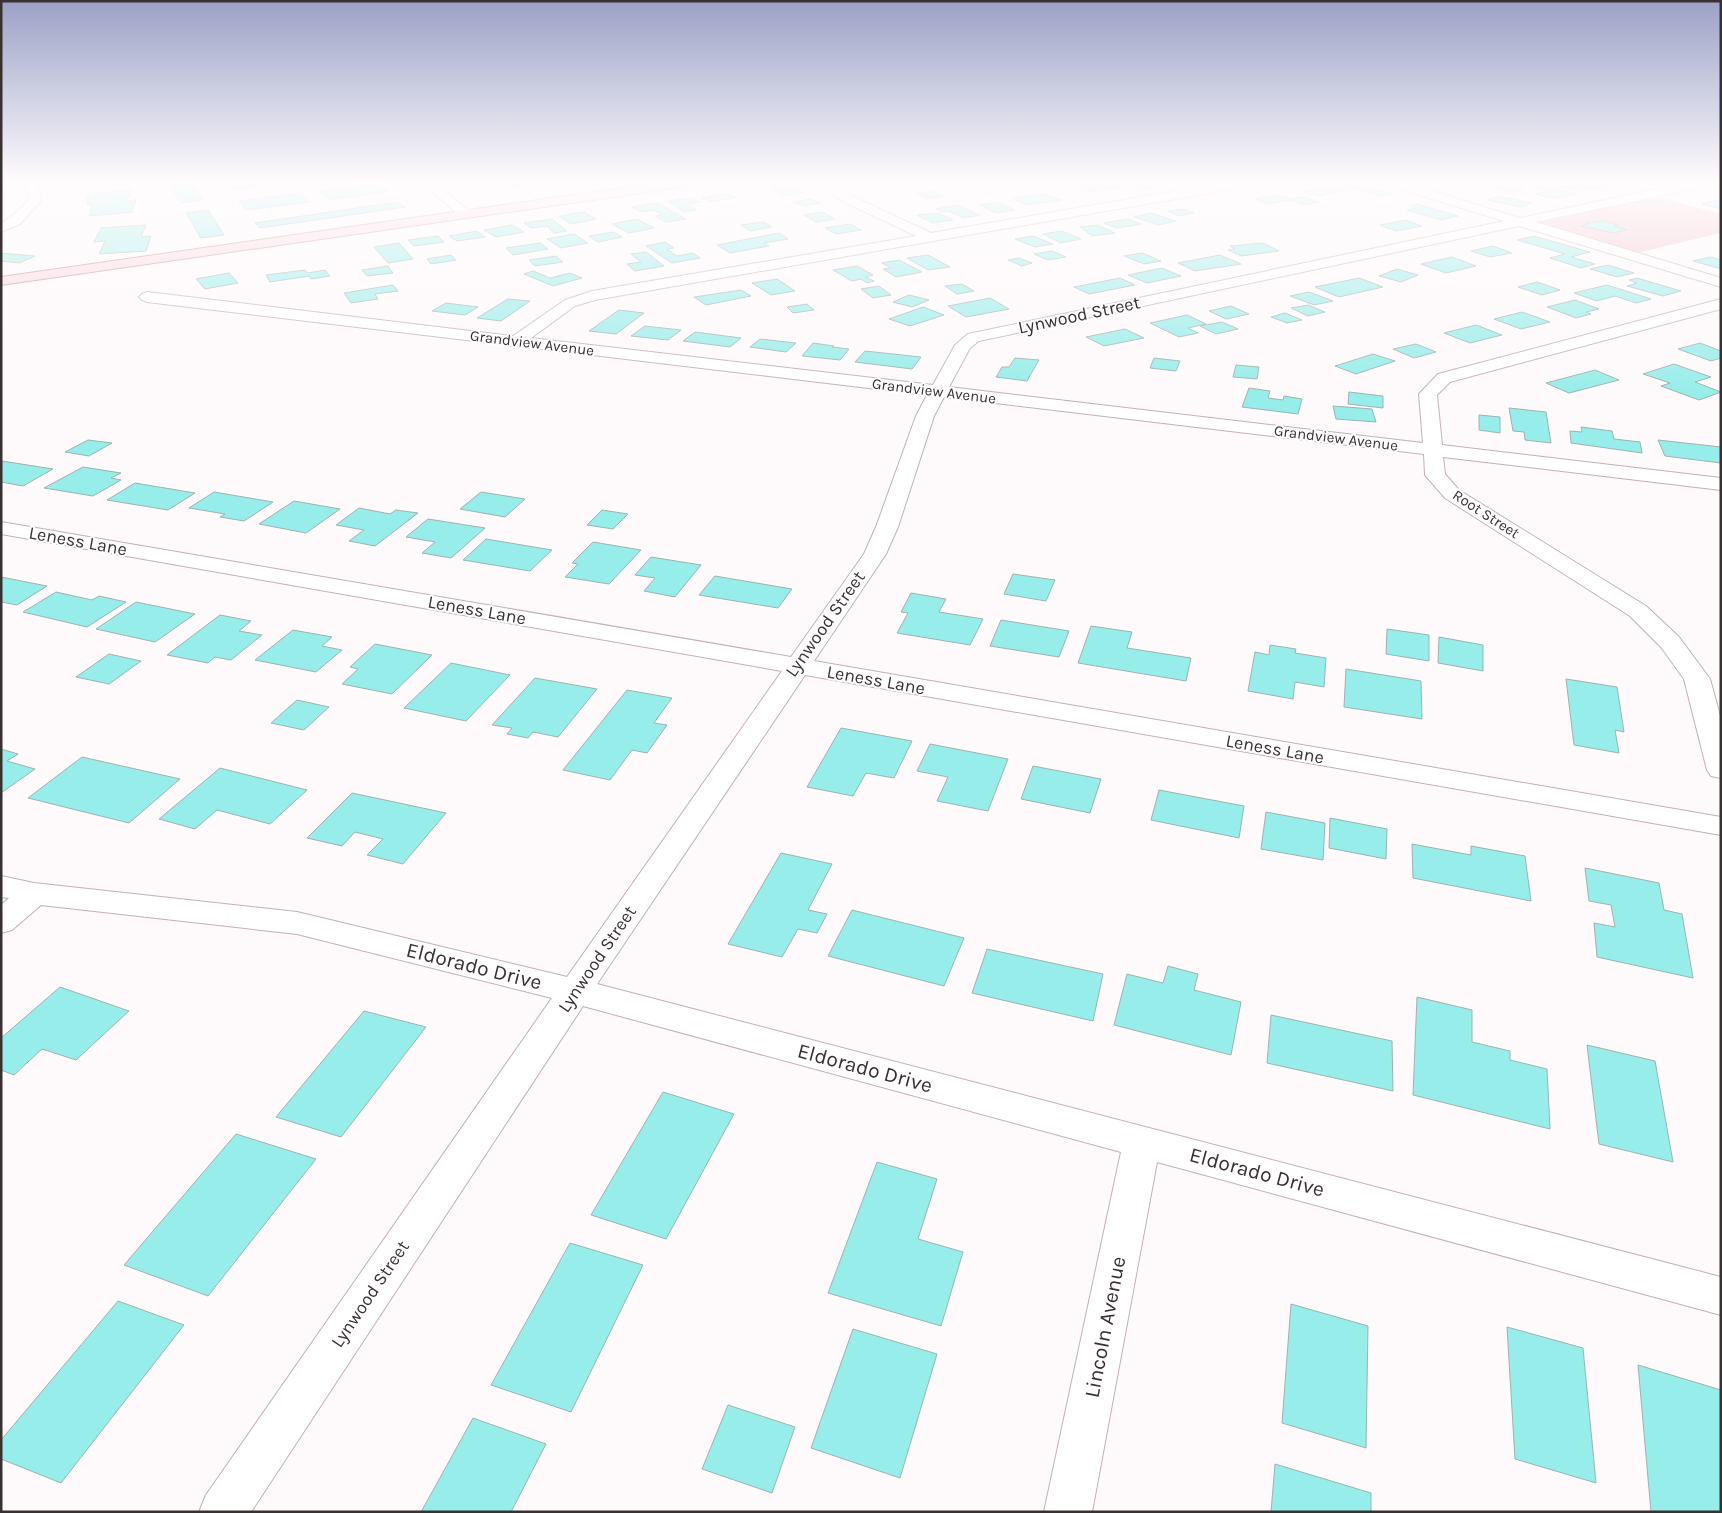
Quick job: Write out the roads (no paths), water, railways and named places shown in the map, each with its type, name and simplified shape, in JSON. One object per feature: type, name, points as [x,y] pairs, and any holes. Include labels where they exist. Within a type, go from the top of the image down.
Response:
[{"type":"main road","points":[[1,281],[191,254]]},
{"type":"street","points":[[516,341],[570,303],[592,296],[840,254]]},
{"type":"street","name":"Lynwood Street","points":[[223,1512],[796,666],[875,554],[887,527],[925,416],[963,345],[974,337],[1368,254]]},
{"type":"street","points":[[1623,254],[1721,283]]},
{"type":"street","name":"Grandview Avenue","points":[[147,297],[1721,484]]},
{"type":"street","name":"Root Street","points":[[1721,304],[1444,378],[1428,394],[1434,475],[1452,494],[1638,610],[1670,642],[1697,679],[1721,770]]},
{"type":"street","name":"Leness Lane","points":[[1,528],[1721,826]]},
{"type":"street","points":[[1,922],[18,890]]},
{"type":"street","name":"Eldorado Drive","points":[[18,890],[297,923],[575,991],[1721,1296]]},
{"type":"street","name":"Lincoln Avenue","points":[[1068,1512],[1142,1142]]}]
